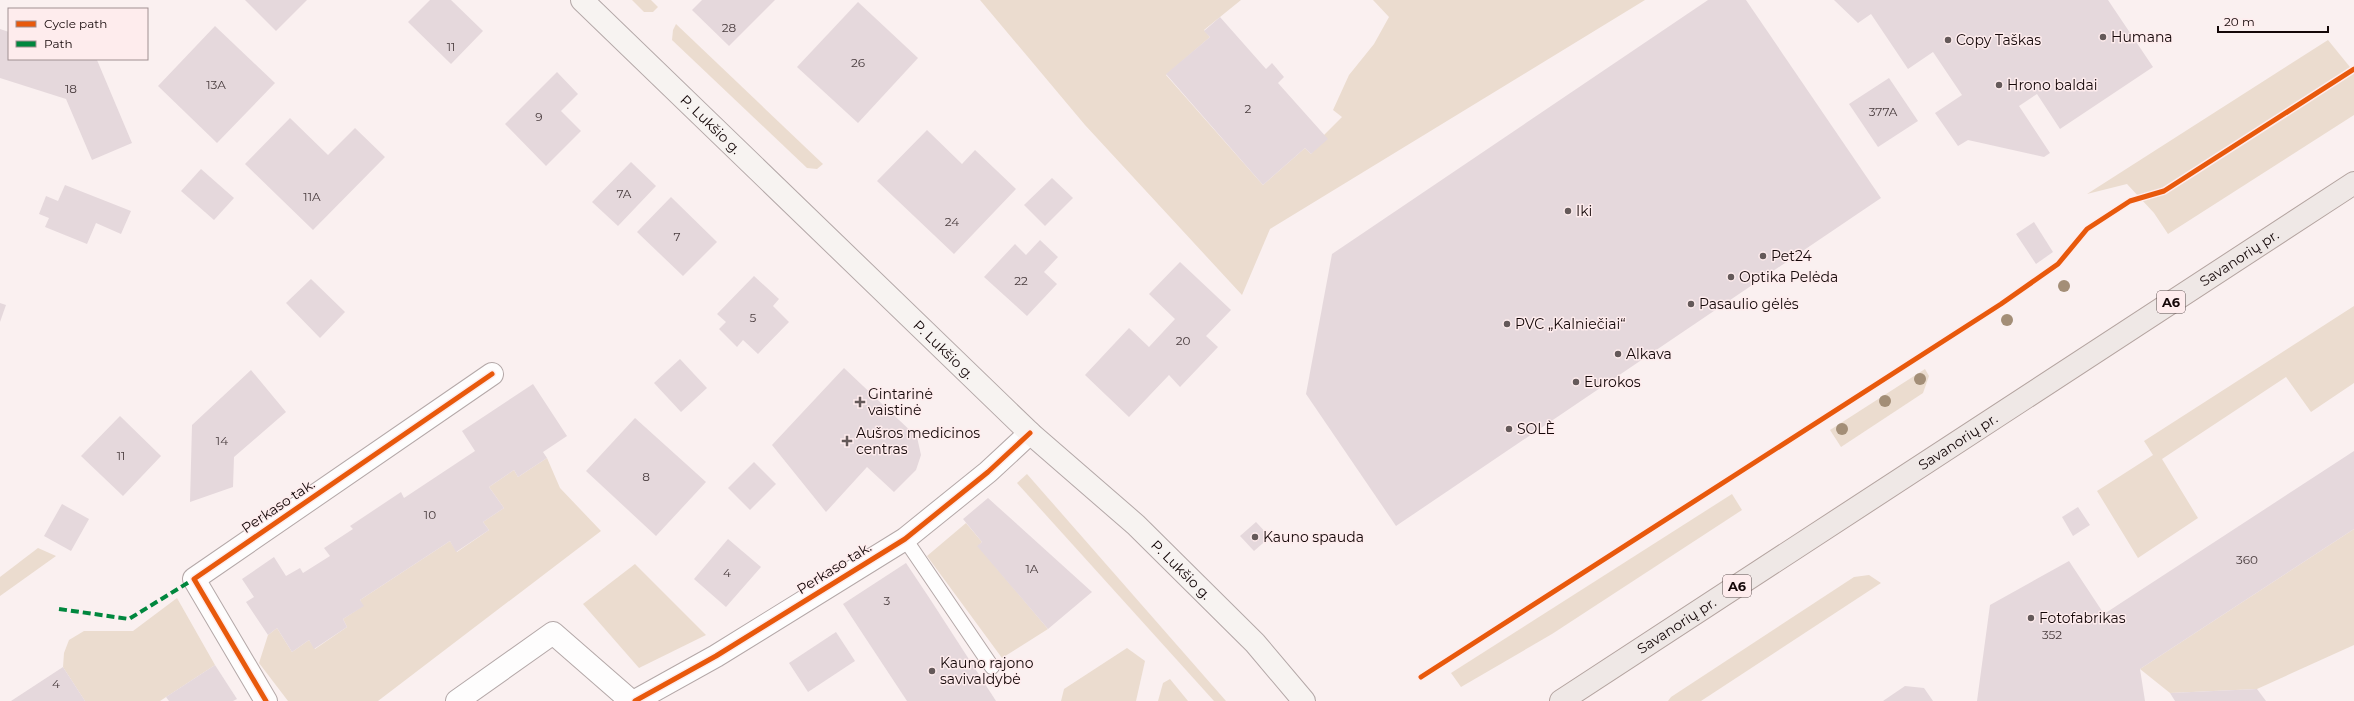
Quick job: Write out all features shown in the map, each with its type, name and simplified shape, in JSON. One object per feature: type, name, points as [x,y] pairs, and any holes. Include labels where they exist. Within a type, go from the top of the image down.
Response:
[{"type":"main road","name":"P. Lukšio g.","points":[[582,0],[1030,433],[1136,525],[1255,643],[1304,701]]},
{"type":"main road","name":"Savanorių pr.","points":[[1561,701],[2354,183]]},
{"type":"street","name":"Perkaso tak.","points":[[266,701],[194,579],[492,374]]},
{"type":"street","name":"Perkaso tak.","points":[[635,701],[716,656],[905,539],[988,472],[1030,433]]},
{"type":"street","points":[[457,701],[553,633],[631,701]]},
{"type":"lane","points":[[905,539],[992,667]]},
{"type":"shaded area","points":[[632,0],[651,0],[658,7],[653,12],[644,12]]},
{"type":"shaded area","points":[[980,0],[1241,0],[1204,30],[1210,37],[1166,75],[1263,185],[1305,148],[1311,154],[1324,135],[1342,117],[1333,110],[1349,75],[1374,44],[1389,17],[1373,0],[1645,0],[1270,229],[1242,295],[1085,125]]},
{"type":"shaded area","points":[[676,24],[823,164],[817,169],[807,168],[672,40],[673,30]]},
{"type":"shaded area","points":[[2328,40],[2354,72],[2354,115],[2168,234],[2154,213],[2127,184],[2087,194]]},
{"type":"shaded area","points":[[2354,306],[2354,383],[2311,412],[2286,377],[2162,459],[2198,518],[2138,558],[2097,491],[2153,455],[2144,441]]},
{"type":"shaded area","points":[[1925,369],[1929,376],[1923,393],[1841,447],[1830,430]]},
{"type":"shaded area","points":[[547,458],[560,488],[601,531],[378,701],[288,701],[259,663],[268,635],[277,628],[292,652],[309,640],[315,649],[347,627],[343,619],[363,606],[360,600],[450,541],[457,552],[489,530],[483,522],[504,508],[489,487],[514,470],[518,477]]},
{"type":"shaded area","points":[[1027,474],[1226,701],[1214,701],[1017,483]]},
{"type":"shaded area","points":[[1732,494],[1742,510],[1552,634],[1461,687],[1451,673]]},
{"type":"shaded area","points":[[966,523],[982,542],[978,546],[1048,629],[1002,658],[927,556]]},
{"type":"shaded area","points":[[2354,529],[2354,645],[2257,689],[2170,693],[2140,669]]},
{"type":"shaded area","points":[[38,548],[56,556],[0,596],[0,577]]},
{"type":"shaded area","points":[[635,564],[706,635],[639,668],[583,604]]},
{"type":"shaded area","points":[[1869,575],[1881,583],[1701,701],[1668,701],[1671,697],[1854,577]]},
{"type":"shaded area","points":[[177,598],[215,665],[160,701],[85,701],[63,667],[64,653],[69,640],[84,631],[133,631]]},
{"type":"shaded area","points":[[1127,648],[1145,661],[1136,701],[1061,701],[1064,689]]},
{"type":"shaded area","points":[[1170,679],[1188,701],[1158,701],[1163,683]]},
{"type":"building","points":[[245,0],[307,0],[276,31]]},
{"type":"building","points":[[430,0],[451,0],[483,31],[451,64],[408,22]]},
{"type":"building","points":[[702,0],[775,0],[729,46],[692,10]]},
{"type":"building","name":"PVC „Kalniečiai“","points":[[1708,0],[1746,0],[1881,198],[1396,526],[1306,394],[1332,254]]},
{"type":"building","points":[[1834,0],[2108,0],[2153,67],[2060,129],[2037,94],[2019,106],[2050,153],[2044,157],[1968,140],[1958,146],[1935,113],[1962,95],[1933,52],[1908,69],[1871,14],[1858,23]]},
{"type":"building","points":[[858,2],[918,58],[858,123],[797,67]]},
{"type":"building","points":[[1220,17],[1266,69],[1272,63],[1284,77],[1278,83],[1328,139],[1311,154],[1305,148],[1263,185],[1166,74],[1210,37],[1204,31]]},
{"type":"building","points":[[215,26],[275,83],[217,143],[158,86]]},
{"type":"building","points":[[0,29],[8,32],[8,60],[97,60],[132,143],[92,160],[66,99],[0,78]]},
{"type":"building","points":[[557,72],[578,94],[561,111],[581,131],[546,166],[505,124]]},
{"type":"building","points":[[1889,78],[1918,121],[1878,147],[1849,104]]},
{"type":"building","points":[[290,118],[328,155],[355,128],[385,157],[313,230],[245,164]]},
{"type":"building","points":[[927,130],[962,164],[975,150],[1016,189],[954,254],[877,181]]},
{"type":"building","points":[[631,162],[656,186],[618,226],[592,202]]},
{"type":"building","points":[[201,169],[234,198],[214,220],[181,191]]},
{"type":"building","points":[[1052,178],[1073,198],[1045,226],[1024,205]]},
{"type":"building","points":[[65,185],[131,211],[121,234],[96,223],[87,244],[45,227],[49,218],[39,214],[46,196],[58,201]]},
{"type":"building","points":[[671,197],[717,242],[683,276],[637,232]]},
{"type":"building","points":[[2034,222],[2053,252],[2036,264],[2016,234]]},
{"type":"building","points":[[1040,240],[1058,257],[1044,272],[1057,284],[1027,316],[984,277],[1015,244],[1026,255]]},
{"type":"building","points":[[1180,262],[1231,310],[1206,336],[1218,347],[1180,387],[1169,375],[1129,417],[1085,375],[1129,328],[1149,347],[1175,319],[1149,294]]},
{"type":"building","points":[[754,276],[779,299],[773,306],[789,322],[758,354],[743,340],[737,347],[719,329],[726,322],[717,314]]},
{"type":"building","points":[[311,279],[345,312],[320,338],[286,303]]},
{"type":"building","points":[[0,303],[6,305],[0,322]]},
{"type":"building","points":[[680,359],[707,388],[681,412],[654,383]]},
{"type":"building","name":"Aušros medicinos centras","points":[[844,368],[917,437],[921,455],[916,470],[894,492],[867,467],[826,512],[772,445]]},
{"type":"building","points":[[251,370],[286,412],[234,457],[233,487],[190,502],[192,425]]},
{"type":"building","points":[[533,384],[567,436],[543,452],[547,458],[518,477],[514,470],[489,487],[504,508],[483,522],[489,530],[456,552],[450,541],[360,600],[364,606],[343,619],[347,627],[314,649],[309,640],[292,652],[277,628],[268,635],[246,602],[254,597],[242,579],[274,557],[286,576],[300,568],[303,573],[330,556],[324,548],[353,529],[350,526],[401,492],[404,498],[475,451],[462,431]]},
{"type":"building","points":[[120,416],[161,456],[123,496],[81,456]]},
{"type":"building","points":[[635,418],[706,482],[656,536],[586,471]]},
{"type":"building","points":[[2354,451],[2354,529],[2140,669],[2145,701],[1977,701],[1990,605],[2069,561],[2104,614]]},
{"type":"building","points":[[754,462],[776,484],[750,510],[728,488]]},
{"type":"building","points":[[988,498],[1092,592],[1048,629],[977,546],[982,542],[963,519]]},
{"type":"building","points":[[62,504],[89,519],[71,551],[44,536]]},
{"type":"building","points":[[2078,507],[2090,525],[2073,536],[2062,517]]},
{"type":"building","name":"Kauno spauda","points":[[1256,522],[1270,537],[1254,551],[1240,536]]},
{"type":"building","points":[[728,539],[761,567],[726,607],[694,579]]},
{"type":"building","name":"Kauno rajono savivaldybė","points":[[906,563],[996,701],[907,701],[843,604]]},
{"type":"building","points":[[836,632],[855,661],[808,692],[789,663]]},
{"type":"building","points":[[215,665],[237,699],[233,701],[169,701],[166,697]]},
{"type":"building","points":[[63,667],[85,701],[11,701]]},
{"type":"building","points":[[1905,686],[1924,688],[1933,701],[1883,701]]},
{"type":"building","points":[[2257,689],[2266,701],[2175,701],[2170,693]]},
{"type":"marked path","points":[[59,609],[129,619],[194,579]]},
{"type":"cycle path","points":[[1421,677],[2001,304],[2058,264],[2087,229],[2130,201],[2164,191],[2354,69]]},
{"type":"cycle path","points":[[266,701],[194,579],[492,374]]},
{"type":"cycle path","points":[[635,701],[716,656],[905,539],[988,472],[1030,433]]},
{"type":"place","name":"Humana","points":[[2103,37]]},
{"type":"place","name":"Copy Taškas","points":[[1948,40]]},
{"type":"place","name":"Hrono baldai","points":[[1999,85]]},
{"type":"place","name":"Iki","points":[[1568,211]]},
{"type":"place","name":"Pet24","points":[[1763,256]]},
{"type":"place","name":"Optika Pelėda","points":[[1731,277]]},
{"type":"place","name":"Pasaulio gėlės","points":[[1691,304]]},
{"type":"place","name":"PVC „Kalniečiai“","points":[[1507,324]]},
{"type":"place","name":"Alkava","points":[[1618,354]]},
{"type":"place","name":"Eurokos","points":[[1576,382]]},
{"type":"place","name":"Gintarinė vaistinė","points":[[860,402]]},
{"type":"place","name":"SOLÈ","points":[[1509,429]]},
{"type":"place","name":"Aušros medicinos centras","points":[[847,441]]},
{"type":"place","name":"Kauno spauda","points":[[1255,537]]},
{"type":"place","name":"Fotofabrikas","points":[[2031,618]]},
{"type":"place","name":"Kauno rajono savivaldybė","points":[[932,671]]}]
